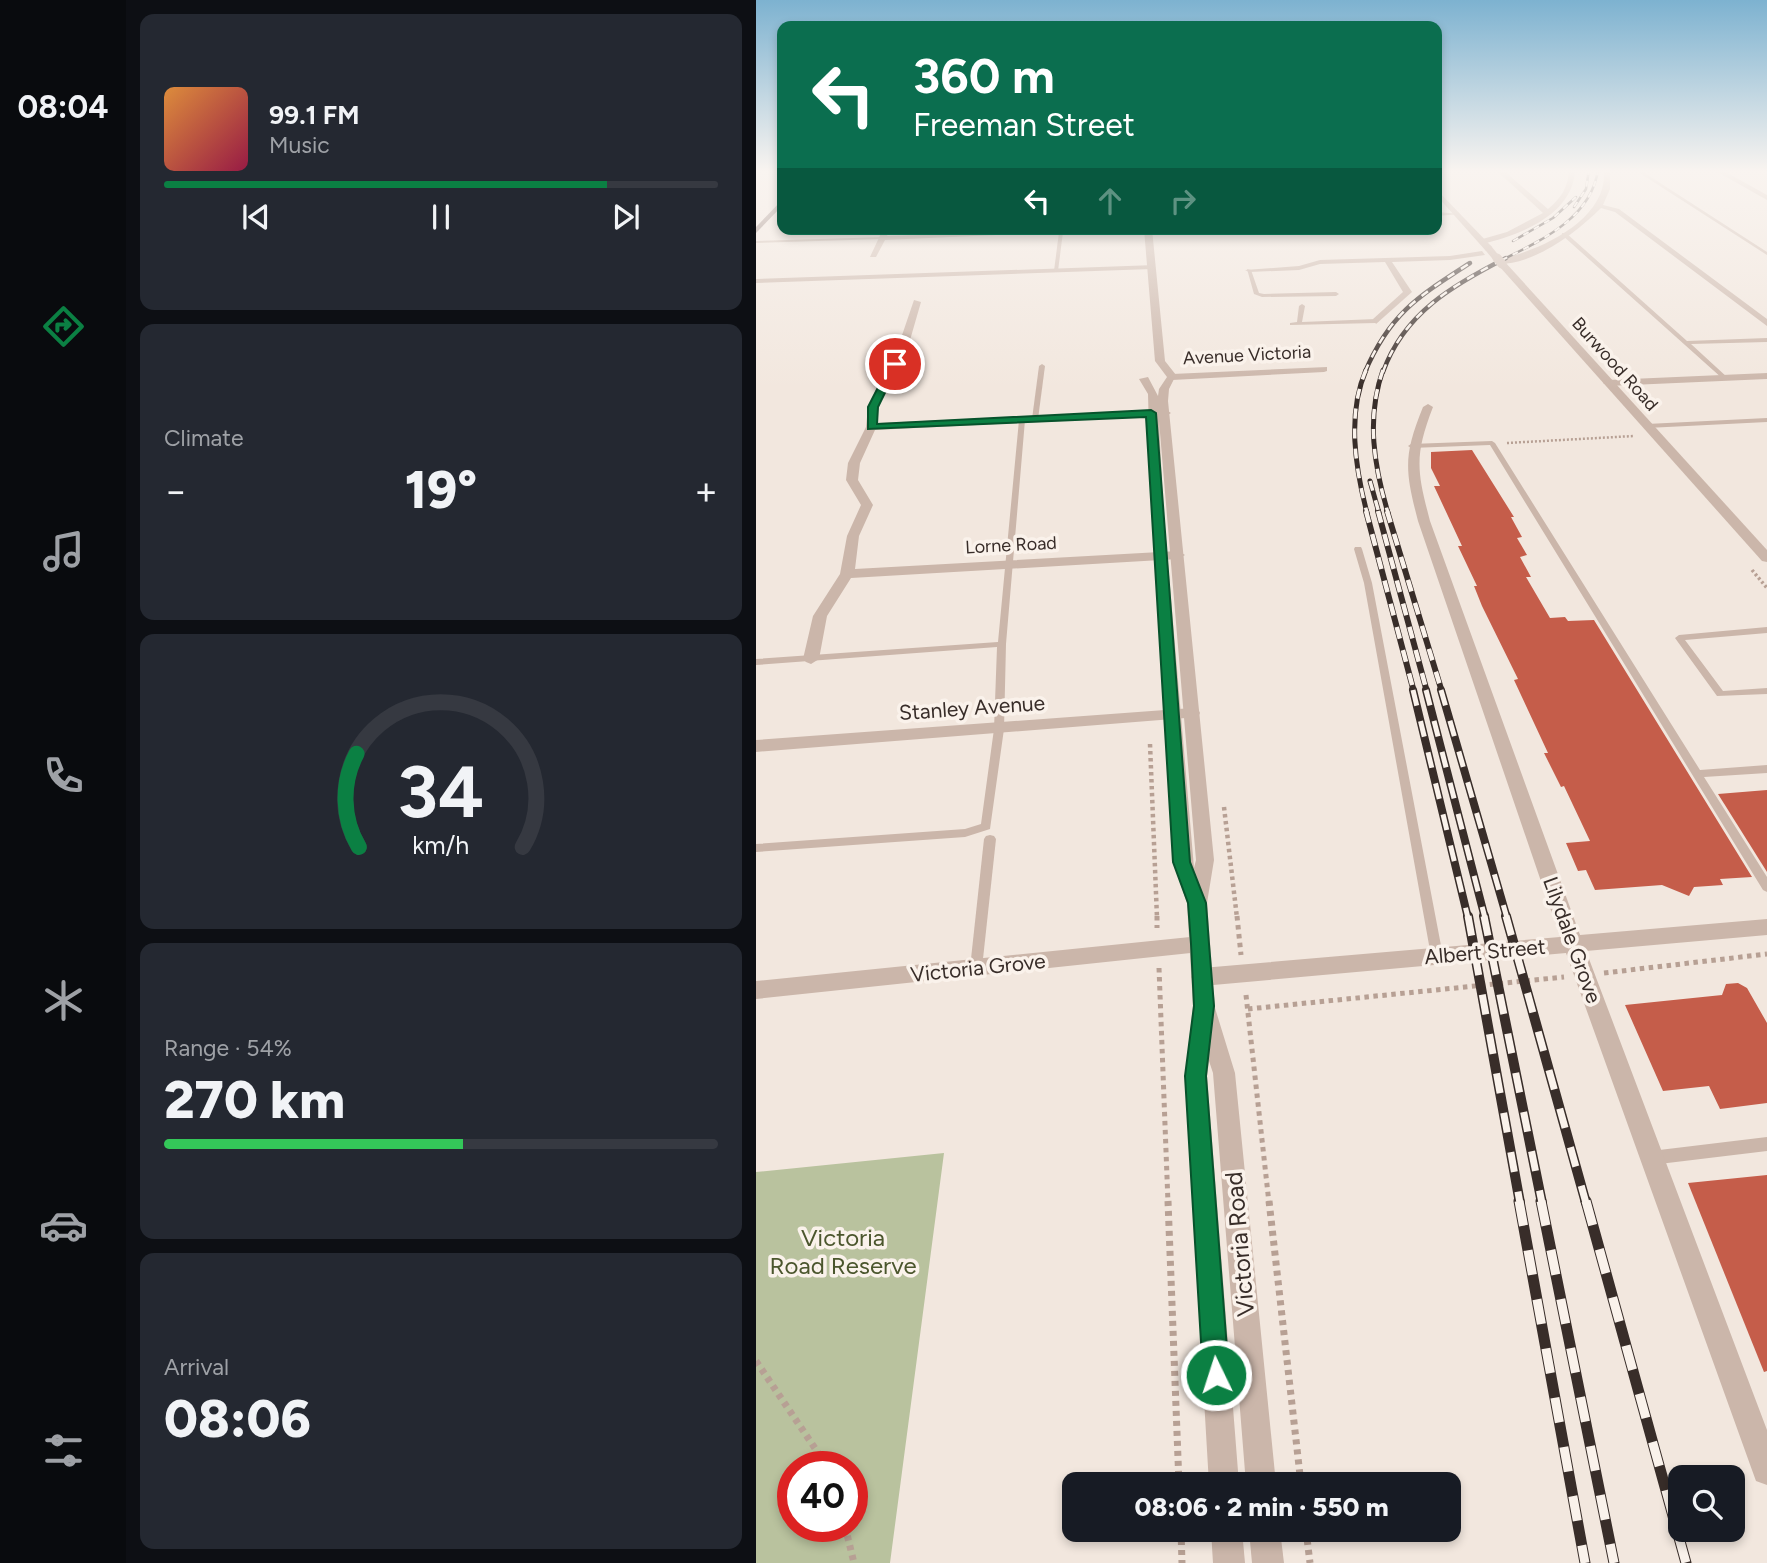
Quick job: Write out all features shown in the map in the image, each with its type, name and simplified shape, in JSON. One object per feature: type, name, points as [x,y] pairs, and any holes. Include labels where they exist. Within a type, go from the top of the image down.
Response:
[{"type":"street","points":[[873,255],[879,243]]},
{"type":"street","points":[[1141,243],[1160,361],[1171,377]]},
{"type":"street","points":[[1148,243],[1146,330],[1157,329]]},
{"type":"street","name":"Burwood Road","points":[[1480,243],[1503,262],[1608,383],[1767,558]]},
{"type":"street","points":[[1249,270],[1387,260],[1484,248],[1494,243]]},
{"type":"street","points":[[1503,262],[1545,243]]},
{"type":"street","points":[[1661,243],[1767,323]]},
{"type":"street","points":[[1376,321],[1408,292],[1387,260]]},
{"type":"street","points":[[756,281],[1147,268]]},
{"type":"street","points":[[811,659],[820,616],[847,574],[853,536],[867,505],[852,480],[854,463],[871,427],[873,407],[903,347],[917,302]]},
{"type":"street","name":"Victoria Road","points":[[1171,377],[1155,383],[1147,369],[1159,413],[1178,555],[1205,860],[1197,903],[1204,1006],[1196,1076],[1223,1472]]},
{"type":"street","name":"Avenue Victoria","points":[[1171,377],[1324,369]]},
{"type":"street","points":[[1608,383],[1767,376]]},
{"type":"street","name":"Victoria Road","points":[[1171,377],[1159,413],[1160,556],[1182,862],[1197,903]]},
{"type":"street","name":"Lilydale Grove","points":[[1428,407],[1411,446],[1410,467],[1424,522],[1584,976],[1767,1470]]},
{"type":"street","points":[[871,427],[1159,413]]},
{"type":"street","name":"Lorne Road","points":[[847,574],[1178,555]]},
{"type":"street","name":"Stanley Avenue","points":[[756,746],[1192,713]]},
{"type":"street","name":"Albert Street","points":[[1202,977],[1767,928]]},
{"type":"street","name":"Victoria Grove","points":[[756,990],[1200,944]]},
{"type":"street","name":"Victoria Road","points":[[1204,1006],[1224,1073],[1260,1472]]},
{"type":"street","points":[[1228,1542],[1229,1563]]},
{"type":"street","points":[[1266,1542],[1268,1563]]},
{"type":"lane","points":[[1056,271],[1060,243]]},
{"type":"lane","points":[[1574,243],[1725,378]]},
{"type":"lane","points":[[1750,243],[1767,254]]},
{"type":"lane","points":[[1249,270],[1257,294],[1264,296],[1336,294]]},
{"type":"lane","points":[[1302,306],[1295,324],[1376,321]]},
{"type":"lane","points":[[1685,343],[1767,340]]},
{"type":"lane","points":[[1035,419],[1042,366]]},
{"type":"lane","points":[[756,848],[965,833],[986,826],[999,729],[1002,644],[1011,564],[1021,420]]},
{"type":"lane","points":[[1651,430],[1767,420]]},
{"type":"lane","points":[[1411,446],[1492,443],[1767,887]]},
{"type":"lane","points":[[1358,549],[1368,583],[1437,956]]},
{"type":"lane","points":[[1767,630],[1679,638],[1720,694],[1767,691]]},
{"type":"lane","points":[[756,662],[1002,644]]},
{"type":"lane","points":[[1697,774],[1767,769]]},
{"type":"lane","points":[[976,968],[990,839]]},
{"type":"lane","points":[[1651,1158],[1767,1144]]},
{"type":"path","points":[[1492,443],[1651,430]]},
{"type":"path","points":[[1223,798],[1300,1472]]},
{"type":"path","points":[[1248,1009],[1584,976],[1767,954]]},
{"type":"path","points":[[756,1361],[817,1451]]},
{"type":"path","points":[[849,1542],[854,1563]]},
{"type":"path","points":[[1181,1542],[1182,1563]]},
{"type":"path","points":[[1307,1542],[1310,1563]]},
{"type":"green space","name":"Victoria Road Reserve","points":[[944,1153],[890,1563],[756,1563],[756,1172]]},
{"type":"building","points":[[1472,450],[1514,517],[1511,517],[1522,537],[1517,538],[1527,555],[1520,557],[1531,577],[1526,577],[1550,618],[1565,617],[1568,621],[1594,620],[1752,877],[1720,879],[1723,885],[1694,887],[1689,896],[1662,885],[1595,890],[1586,870],[1578,871],[1566,843],[1590,841],[1564,786],[1561,787],[1544,753],[1548,753],[1514,680],[1518,679],[1482,606],[1474,586],[1477,586],[1458,546],[1462,546],[1434,486],[1440,486],[1431,468],[1431,452]]},
{"type":"building","points":[[1767,790],[1767,872],[1718,794]]},
{"type":"building","points":[[1738,983],[1747,988],[1767,1023],[1767,1103],[1720,1109],[1709,1086],[1663,1091],[1625,1005],[1722,995],[1726,984]]},
{"type":"building","points":[[1767,1175],[1767,1371],[1764,1372],[1688,1183]]},
{"type":"railway","points":[[1502,260],[1535,243]]},
{"type":"railway","points":[[1383,372],[1404,333],[1432,303],[1467,279],[1506,258]]},
{"type":"railway","points":[[1366,370],[1396,320],[1421,296],[1470,263]]},
{"type":"railway","points":[[1366,370],[1356,404],[1355,441],[1367,513]]},
{"type":"railway","points":[[1383,370],[1373,424],[1379,478],[1388,513]]},
{"type":"railway","points":[[1370,481],[1379,513]]},
{"type":"railway","points":[[1366,511],[1414,692]]},
{"type":"railway","points":[[1378,511],[1427,692]]},
{"type":"railway","points":[[1387,511],[1442,692]]},
{"type":"railway","points":[[1413,690],[1468,918]]},
{"type":"railway","points":[[1426,690],[1485,918]]},
{"type":"railway","points":[[1441,690],[1507,918]]},
{"type":"railway","points":[[1468,916],[1520,1203]]},
{"type":"railway","points":[[1484,916],[1542,1203]]},
{"type":"railway","points":[[1506,916],[1586,1203]]},
{"type":"railway","points":[[1519,1201],[1585,1563]]},
{"type":"railway","points":[[1541,1201],[1614,1563]]},
{"type":"railway","points":[[1586,1201],[1686,1563]]},
{"type":"route","points":[[895,364],[873,407],[871,427],[1151,413],[1182,862],[1197,903],[1200,944],[1204,1006],[1196,1076],[1216,1375]]}]
